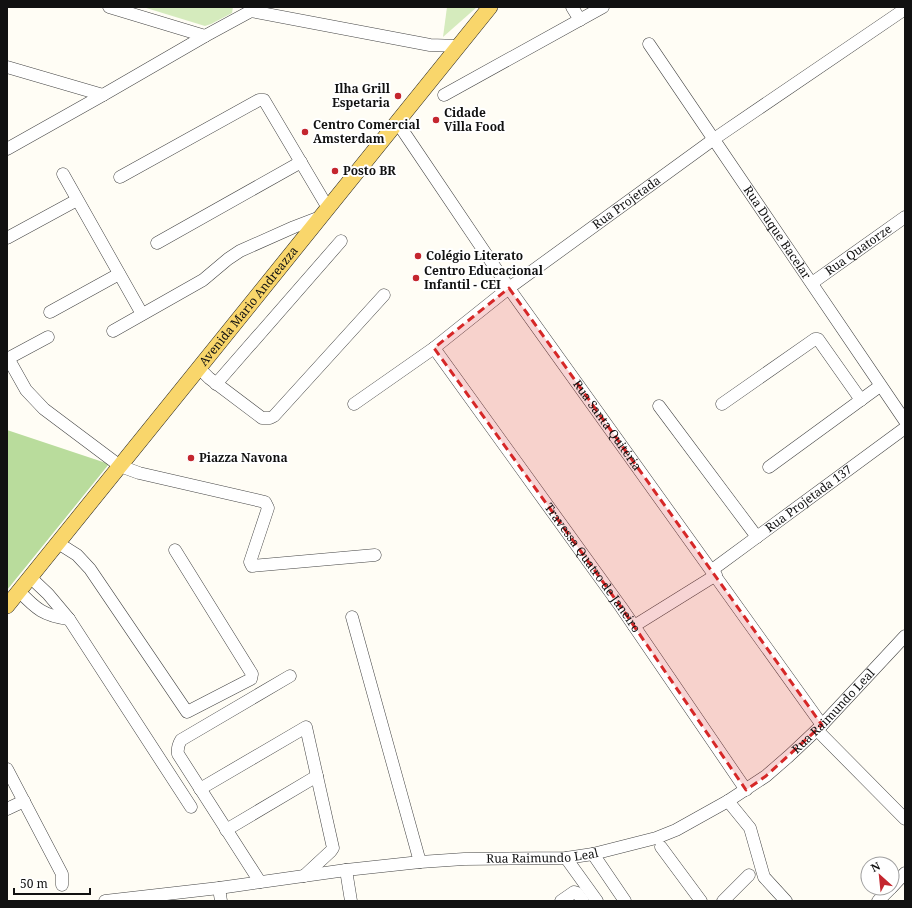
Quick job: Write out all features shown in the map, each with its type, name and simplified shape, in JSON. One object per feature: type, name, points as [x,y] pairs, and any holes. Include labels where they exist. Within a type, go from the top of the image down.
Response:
[{"type":"main road","name":"Avenida Mario Andreazza","points":[[7,606],[490,7]]},
{"type":"street","points":[[108,7],[205,36]]},
{"type":"street","points":[[572,7],[580,20]]},
{"type":"street","points":[[444,95],[603,7]]},
{"type":"street","name":"Rua Projetada","points":[[354,404],[434,348],[510,288],[714,139],[905,9]]},
{"type":"street","points":[[7,149],[246,13],[256,11],[430,45],[459,46]]},
{"type":"street","name":"Rua Duque Bacelar","points":[[649,44],[905,421]]},
{"type":"street","points":[[7,67],[103,95]]},
{"type":"street","points":[[113,331],[203,280],[228,259],[240,252],[324,213],[301,162],[262,99],[120,177]]},
{"type":"street","name":"Rua Santa Quitéria","points":[[397,122],[510,288],[714,573],[819,727],[905,819]]},
{"type":"street","points":[[157,243],[301,162]]},
{"type":"street","points":[[63,174],[142,314]]},
{"type":"street","points":[[7,238],[77,200]]},
{"type":"street","name":"Rua Quatorze","points":[[812,283],[905,217]]},
{"type":"street","points":[[216,384],[341,241]]},
{"type":"street","points":[[50,312],[119,274]]},
{"type":"street","points":[[199,368],[216,384],[262,418],[270,418],[274,416],[384,295]]},
{"type":"street","points":[[48,337],[8,359],[26,390],[44,409],[120,466],[138,473],[265,502],[268,508],[250,562],[252,566],[375,555]]},
{"type":"street","points":[[722,404],[815,339],[818,339],[861,400]]},
{"type":"street","name":"Travessa Quatro de Janeiro","points":[[434,348],[634,626],[746,790]]},
{"type":"street","points":[[769,467],[880,386]]},
{"type":"street","points":[[659,406],[757,537]]},
{"type":"street","name":"Rua Projetada 137","points":[[634,626],[714,573],[757,537],[905,428]]},
{"type":"street","points":[[58,543],[77,555],[90,569],[187,712],[250,679],[252,674],[176,550]]},
{"type":"street","points":[[30,577],[48,594],[69,619],[191,806]]},
{"type":"street","points":[[19,591],[35,608],[54,618],[69,619]]},
{"type":"street","points":[[352,617],[420,862]]},
{"type":"street","name":"Rua Raimundo Leal","points":[[104,901],[420,862],[464,859],[566,858],[593,854],[656,838],[676,830],[728,801],[766,776],[790,756],[819,727],[905,636]]},
{"type":"street","points":[[260,882],[178,754],[178,745],[181,740],[290,676]]},
{"type":"street","points":[[200,789],[306,727],[332,848],[331,851],[304,876]]},
{"type":"street","points":[[7,769],[62,874],[62,884]]},
{"type":"street","points":[[226,830],[317,776]]},
{"type":"street","points":[[7,809],[24,801]]},
{"type":"street","points":[[728,801],[750,828],[764,877],[786,901]]},
{"type":"street","points":[[661,847],[701,901]]},
{"type":"street","points":[[593,854],[625,901]]},
{"type":"street","points":[[566,858],[598,901]]},
{"type":"street","points":[[346,870],[351,901]]},
{"type":"street","points":[[723,901],[749,876]]},
{"type":"street","points":[[219,888],[221,901]]},
{"type":"street","points":[[561,901],[574,892],[577,893],[583,901]]},
{"type":"highlighted area","points":[[509,288],[822,725],[766,776],[746,790],[621,607],[434,348]]},
{"type":"green space","points":[[143,7],[233,7],[232,13],[205,26]]},
{"type":"green space","points":[[447,7],[477,7],[443,37]]},
{"type":"green space","points":[[7,430],[109,464],[7,590]]},
{"type":"place","name":"Ilha Grill Espetaria","points":[[398,96]]},
{"type":"place","name":"Cidade Villa Food","points":[[436,120]]},
{"type":"place","name":"Centro Comercial Amsterdam","points":[[305,132]]},
{"type":"place","name":"Posto BR","points":[[335,171]]},
{"type":"place","name":"Colégio Literato","points":[[418,256]]},
{"type":"place","name":"Centro Educacional Infantil - CEI","points":[[416,278]]},
{"type":"place","name":"Piazza Navona","points":[[191,458]]}]
